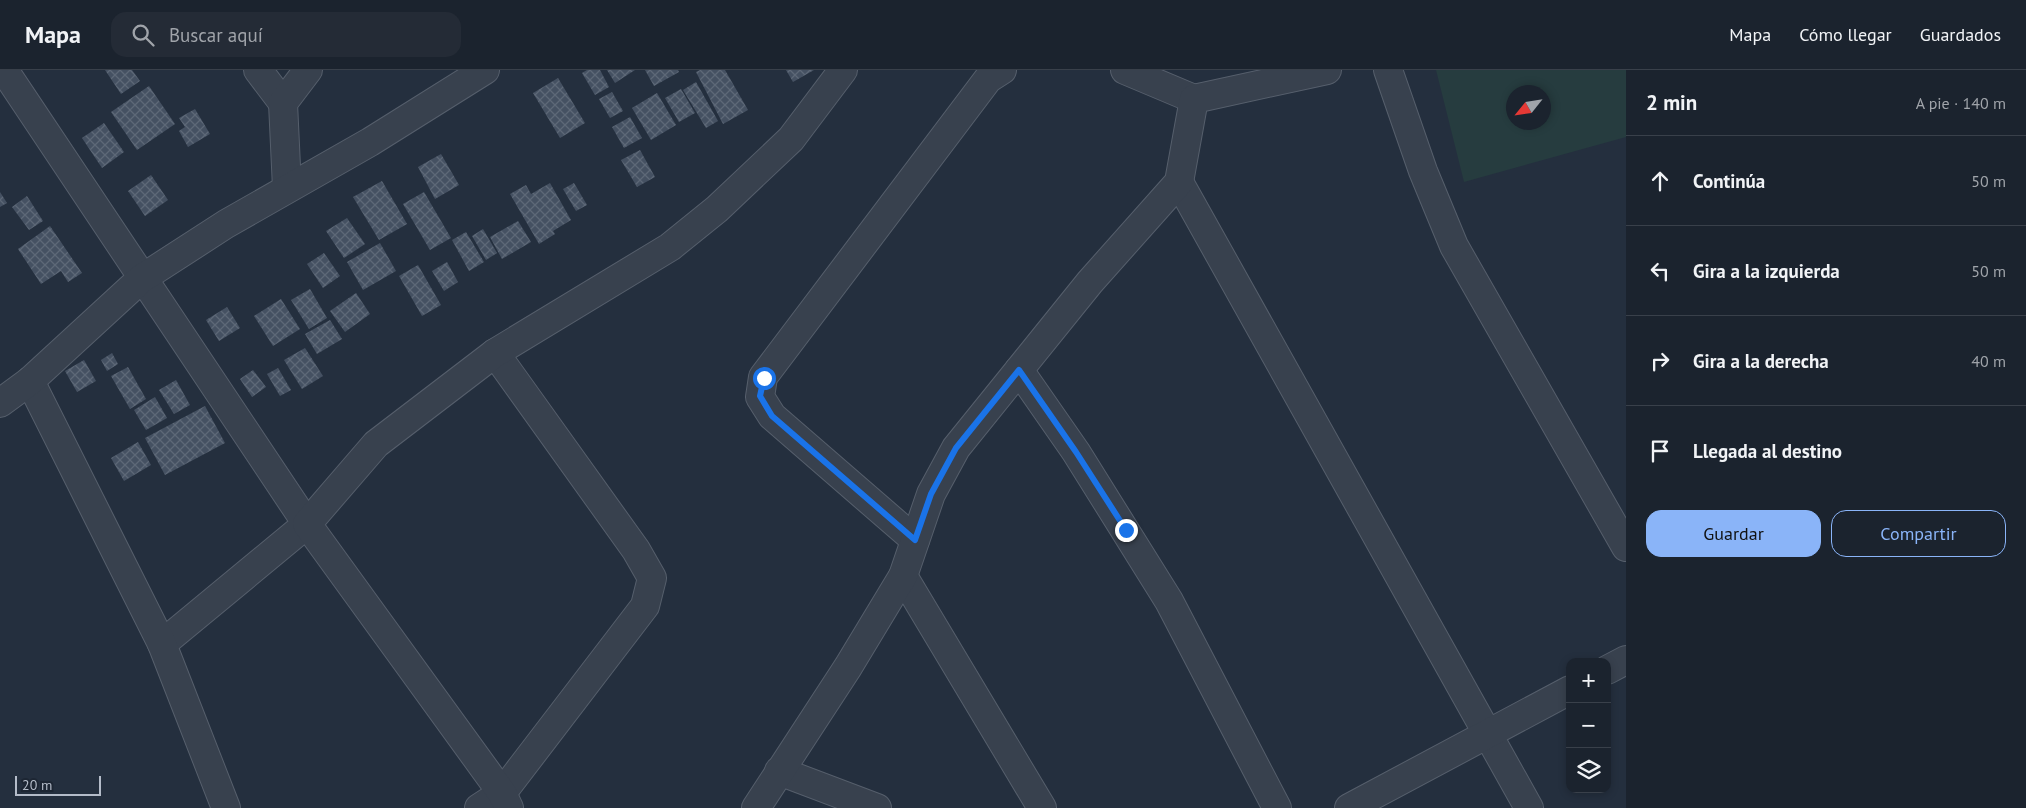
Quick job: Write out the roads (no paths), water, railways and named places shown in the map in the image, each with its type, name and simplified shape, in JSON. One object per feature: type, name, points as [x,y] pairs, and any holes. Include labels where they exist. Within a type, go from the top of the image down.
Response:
[{"type":"street","points":[[4,70],[307,524],[506,800]]},
{"type":"street","points":[[258,70],[283,103],[287,188]]},
{"type":"street","points":[[283,103],[308,70]]},
{"type":"street","points":[[0,403],[30,381],[142,279],[287,188],[370,142],[484,70]]},
{"type":"street","points":[[162,644],[307,524],[376,444],[494,353],[670,247],[717,209],[791,139],[843,70]]},
{"type":"street","points":[[915,540],[772,416],[760,396],[764,378],[988,78],[1002,70]]},
{"type":"street","points":[[1125,70],[1194,99],[1327,70]]},
{"type":"street","points":[[1388,70],[1423,171],[1454,246],[1626,547]]},
{"type":"street","points":[[756,808],[848,667],[903,576],[931,494],[956,448],[1090,282],[1179,182],[1194,99]]},
{"type":"street","points":[[1179,182],[1529,808]]},
{"type":"street","points":[[479,808],[506,800],[645,606],[652,578],[636,550],[494,353]]},
{"type":"street","points":[[1019,370],[1076,452],[1169,601],[1277,808]]},
{"type":"street","points":[[30,381],[162,644],[226,808]]},
{"type":"street","points":[[903,576],[1042,808]]},
{"type":"street","points":[[1611,668],[1626,660]]},
{"type":"street","points":[[1349,808],[1566,692]]},
{"type":"street","points":[[779,771],[877,808]]}]
